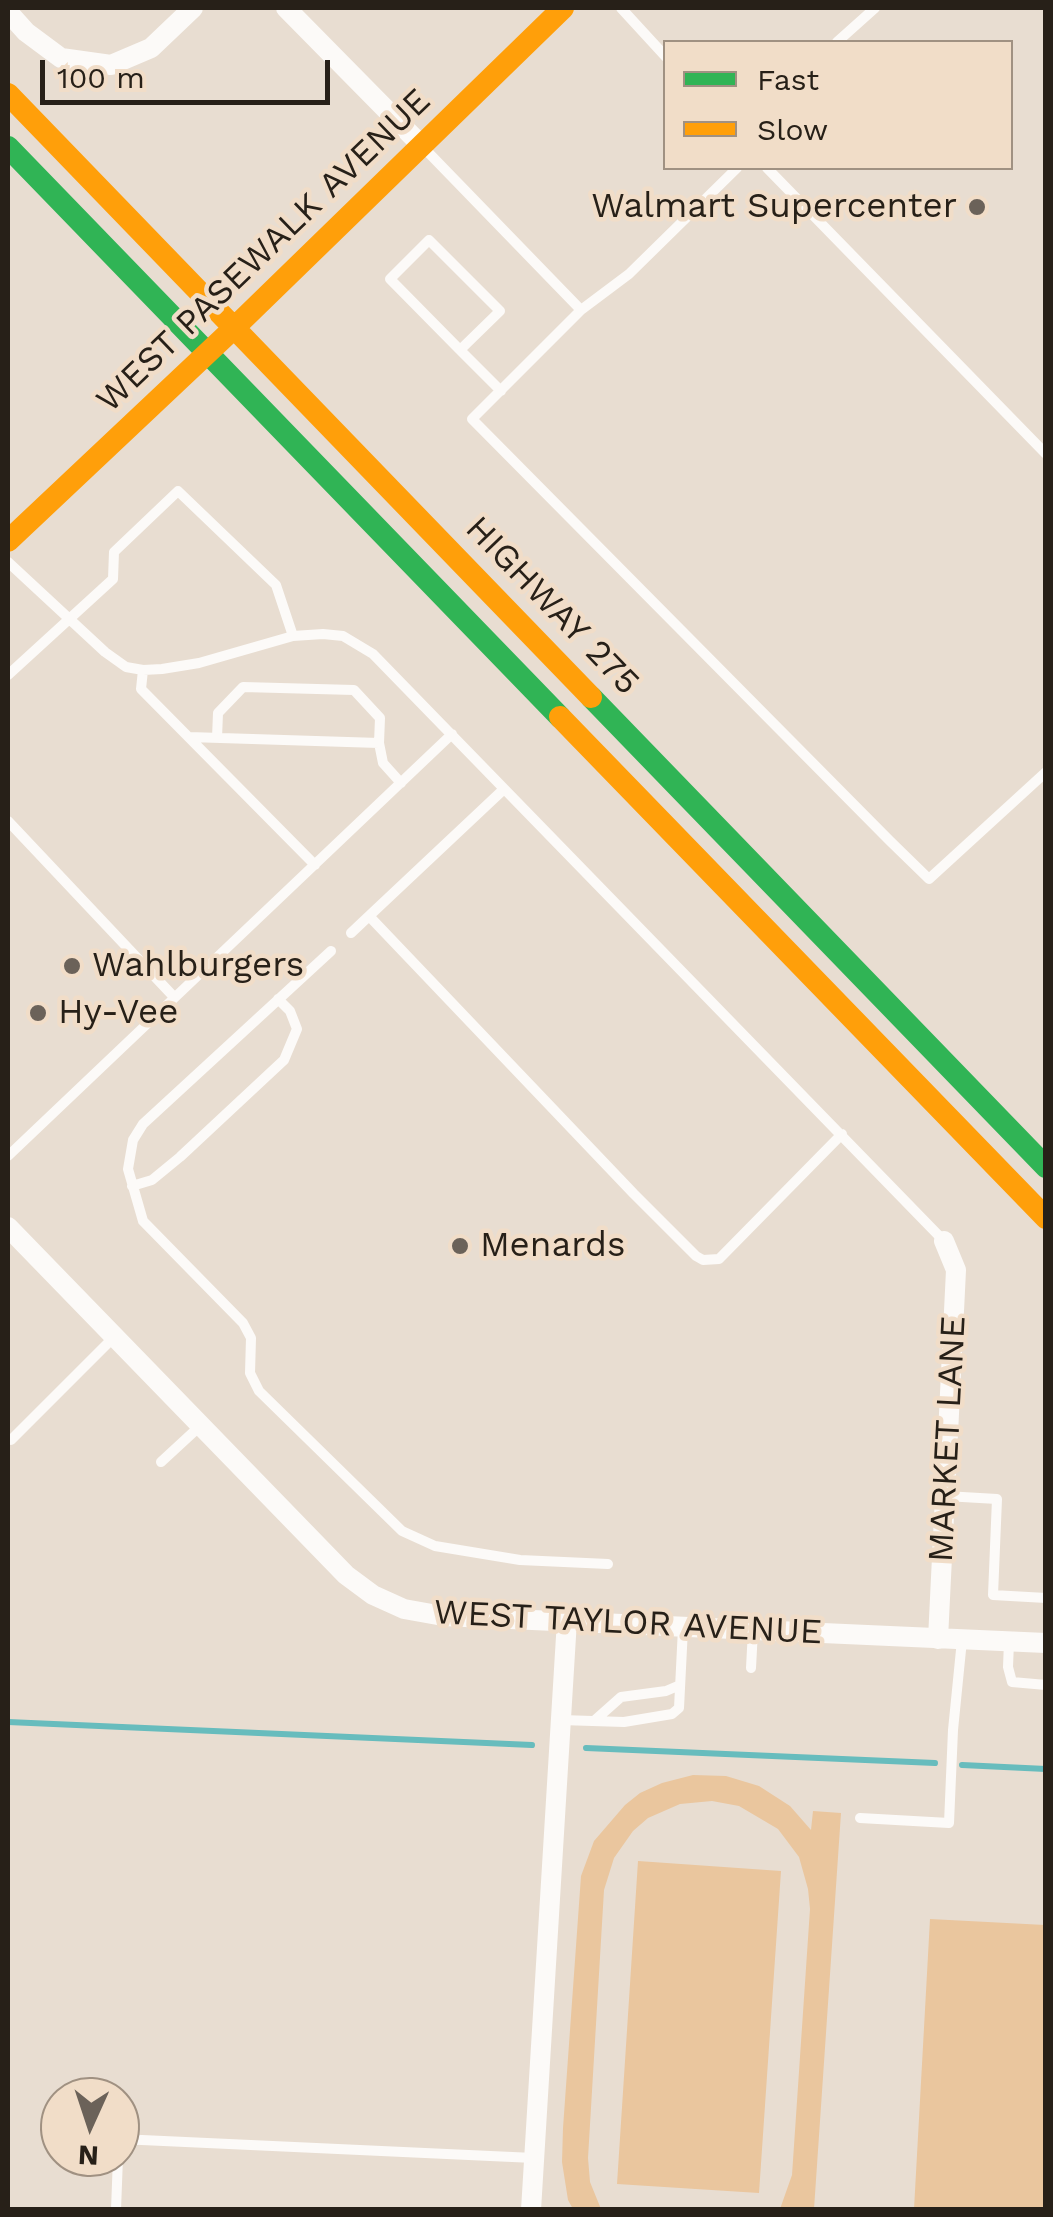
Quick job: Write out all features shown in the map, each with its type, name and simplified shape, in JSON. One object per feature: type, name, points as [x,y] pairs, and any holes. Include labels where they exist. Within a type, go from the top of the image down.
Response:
[{"type":"main road","name":"WEST PASEWALK AVENUE","points":[[8,540],[207,354],[564,8]]},
{"type":"main road","name":"HIGHWAY 275","points":[[8,94],[1046,1167]]},
{"type":"main road","name":"HIGHWAY 275","points":[[8,147],[1046,1218]]},
{"type":"street","points":[[8,12],[26,32],[61,58],[111,65],[151,48],[193,8]]},
{"type":"street","points":[[286,8],[423,147]]},
{"type":"street","name":"WEST TAYLOR AVENUE","points":[[8,1227],[346,1575],[373,1596],[404,1609],[442,1616],[1046,1643]]},
{"type":"street","name":"MARKET LANE","points":[[938,1639],[956,1270],[944,1242]]},
{"type":"street","points":[[532,2210],[567,1620]]},
{"type":"lane","points":[[621,8],[663,53]]},
{"type":"lane","points":[[838,40],[874,8]]},
{"type":"lane","points":[[423,147],[581,310]]},
{"type":"lane","points":[[735,170],[629,274],[581,310],[472,419],[929,879],[1046,772]]},
{"type":"lane","points":[[770,170],[1046,454]]},
{"type":"lane","points":[[460,350],[500,311],[430,240],[390,279],[460,350],[501,391]]},
{"type":"lane","points":[[8,675],[114,578],[114,552],[178,490],[276,585],[294,636]]},
{"type":"lane","points":[[8,562],[105,652],[126,666],[143,670],[199,663],[294,636],[343,636],[374,654],[944,1242]]},
{"type":"lane","points":[[143,670],[141,689],[315,864]]},
{"type":"lane","points":[[217,738],[218,713],[243,687],[354,690],[380,718],[382,763],[401,783]]},
{"type":"lane","points":[[8,1156],[452,734]]},
{"type":"lane","points":[[188,737],[380,743]]},
{"type":"lane","points":[[351,933],[504,789]]},
{"type":"lane","points":[[8,821],[174,997]]},
{"type":"lane","points":[[370,916],[608,1167],[703,1260],[725,1254],[842,1134]]},
{"type":"lane","points":[[331,951],[143,1124],[133,1140],[128,1169],[143,1221],[243,1324],[251,1338],[250,1373],[259,1391],[402,1531],[435,1546],[520,1560],[608,1564]]},
{"type":"lane","points":[[132,1186],[152,1180],[166,1169],[284,1060],[297,1029],[290,1011],[278,999]]},
{"type":"lane","points":[[10,1440],[113,1338]]},
{"type":"lane","points":[[160,1462],[200,1426]]},
{"type":"lane","points":[[945,1496],[997,1499],[992,1594],[1046,1598]]},
{"type":"lane","points":[[561,1720],[624,1722],[672,1714],[679,1708],[683,1626]]},
{"type":"lane","points":[[751,1668],[753,1630]]},
{"type":"lane","points":[[860,1818],[949,1823],[962,1640]]},
{"type":"lane","points":[[1009,1642],[1012,1682],[1046,1686]]},
{"type":"lane","points":[[594,1721],[621,1698],[680,1685]]},
{"type":"lane","points":[[140,2140],[534,2158]]},
{"type":"lane","points":[[116,2210],[117,2177]]},
{"type":"shaded area","points":[[693,1775],[726,1776],[759,1786],[790,1806],[811,1830],[813,1811],[841,1813],[814,2209],[780,2209],[792,2175],[810,1909],[808,1889],[799,1857],[778,1829],[739,1806],[712,1801],[680,1804],[648,1818],[633,1831],[614,1858],[604,1890],[588,2158],[590,2182],[601,2209],[573,2209],[568,2200],[562,2162],[563,2128],[581,1876],[594,1841],[625,1805],[662,1783]]},
{"type":"shaded area","points":[[638,1861],[781,1871],[759,2193],[617,2184]]},
{"type":"shaded area","points":[[930,1919],[1045,1925],[1045,2209],[914,2209]]},
{"type":"waterway","points":[[8,1722],[532,1745]]},
{"type":"waterway","points":[[586,1748],[935,1763]]},
{"type":"waterway","points":[[962,1765],[1046,1769]]},
{"type":"traffic: fast","points":[[8,147],[560,717]]},
{"type":"traffic: fast","points":[[591,697],[1046,1167]]},
{"type":"traffic: slow","points":[[8,541],[563,8]]},
{"type":"traffic: slow","points":[[8,94],[591,697]]},
{"type":"traffic: slow","points":[[560,717],[1046,1218]]},
{"type":"place","name":"Walmart Supercenter","points":[[977,207]]},
{"type":"place","name":"Wahlburgers","points":[[72,966]]},
{"type":"place","name":"Hy-Vee","points":[[38,1013]]},
{"type":"place","name":"Menards","points":[[460,1246]]}]
